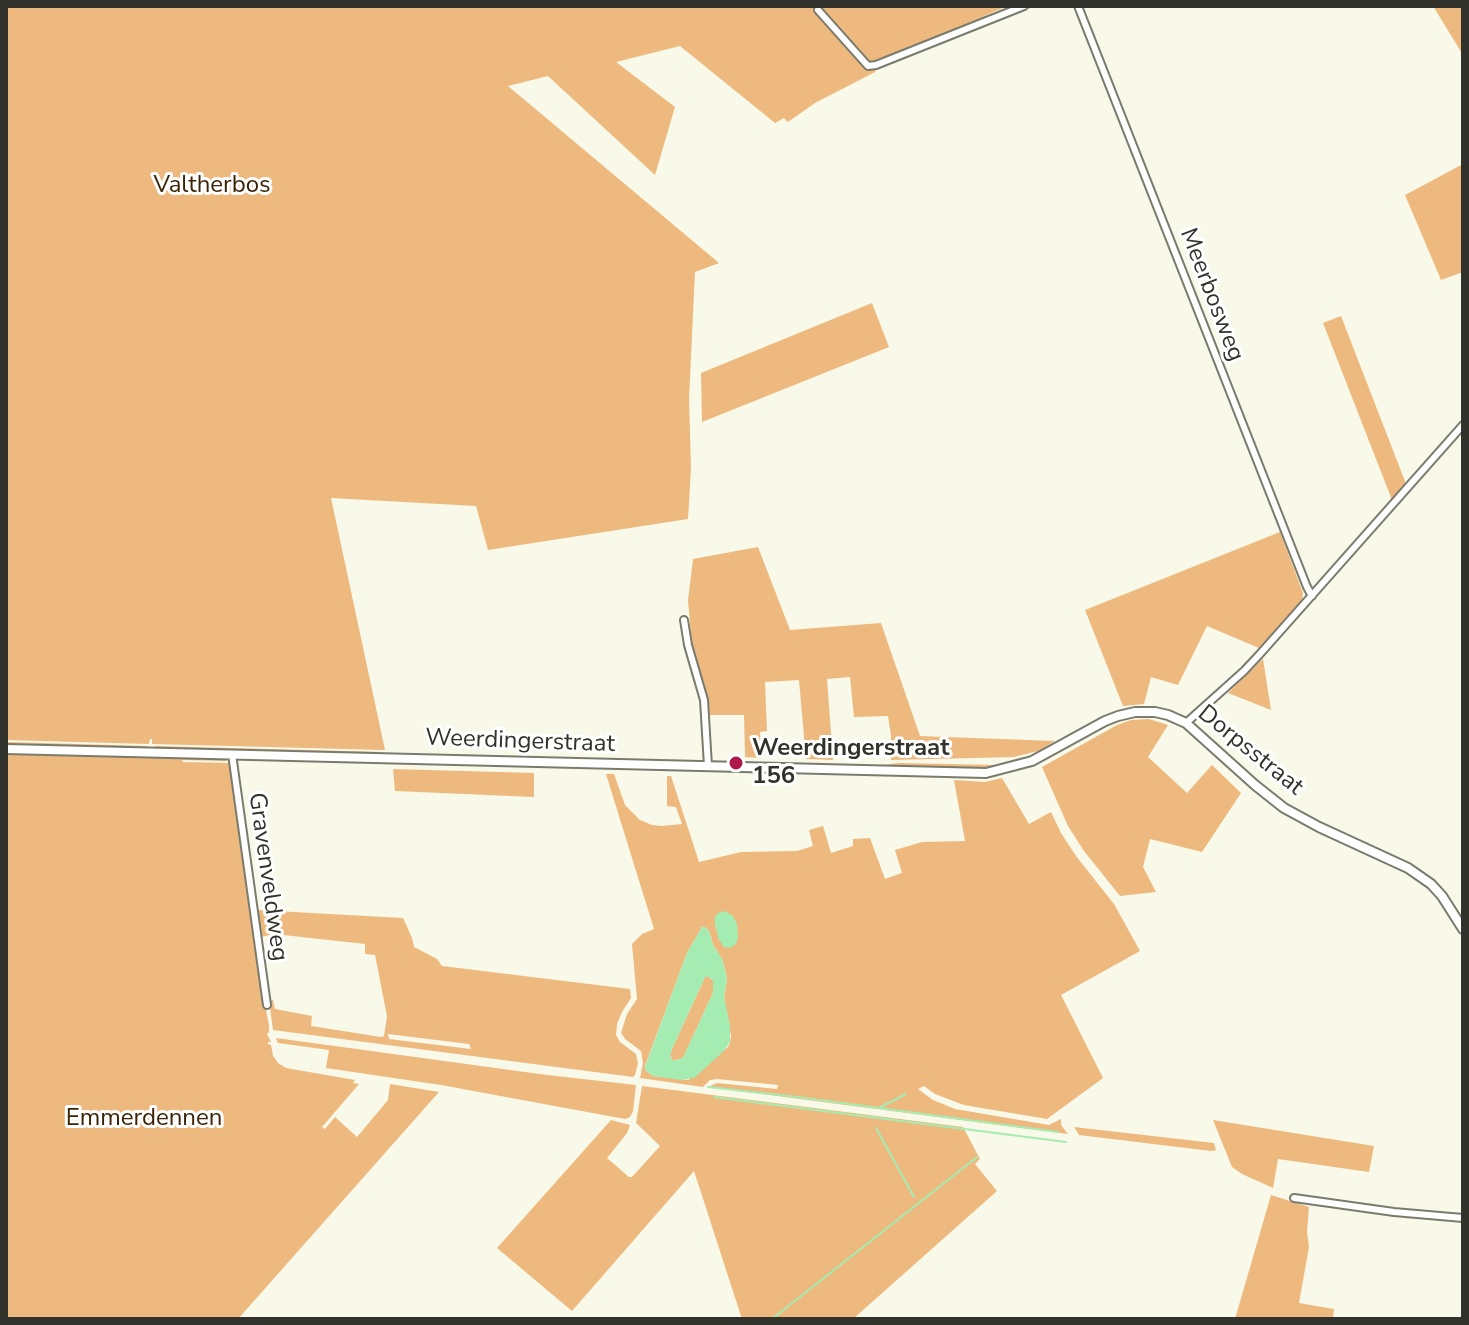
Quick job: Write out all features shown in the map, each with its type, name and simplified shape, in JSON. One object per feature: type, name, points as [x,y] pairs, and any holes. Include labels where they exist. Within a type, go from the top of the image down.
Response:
[{"type":"main road","name":"Dorpsstraat","points":[[1032,761],[1105,721],[1128,713],[1143,711],[1168,715],[1186,723],[1284,808],[1408,868],[1431,884],[1463,929]]},
{"type":"main road","name":"Weerdingerstraat","points":[[6,749],[986,773],[1032,761]]},
{"type":"street","points":[[818,10],[868,66],[1024,6]]},
{"type":"street","name":"Meerbosweg","points":[[1078,6],[1312,596]]},
{"type":"street","points":[[1186,723],[1244,671],[1463,425]]},
{"type":"street","points":[[684,620],[704,700],[708,766]]},
{"type":"street","name":"Gravenveldweg","points":[[232,754],[267,1005]]},
{"type":"street","points":[[1294,1198],[1463,1218]]},
{"type":"green space","name":"Valtherbos","points":[[6,6],[1007,6],[975,20],[1011,6],[1020,6],[867,70],[1027,6],[1036,6],[876,70],[815,103],[788,122],[784,118],[775,123],[680,46],[616,62],[675,107],[655,175],[548,76],[508,86],[719,263],[695,272],[688,519],[488,550],[476,506],[331,498],[385,750],[152,744],[152,739],[149,744],[6,740]]},
{"type":"green space","points":[[1433,6],[1463,6],[1463,55]]},
{"type":"green space","points":[[1463,164],[1463,272],[1441,280],[1405,195]]},
{"type":"green space","points":[[872,303],[889,347],[702,422],[701,373]]},
{"type":"green space","points":[[1341,316],[1406,484],[1392,500],[1323,323]]},
{"type":"green space","points":[[1280,532],[1303,593],[1302,601],[1259,648],[1207,626],[1178,685],[1151,677],[1144,704],[1123,706],[1085,610]]},
{"type":"green space","points":[[758,547],[790,630],[881,623],[920,736],[1055,741],[1038,751],[1014,757],[891,760],[888,716],[854,717],[850,677],[827,679],[833,760],[806,759],[799,680],[765,682],[767,731],[760,732],[761,758],[745,757],[744,715],[709,715],[705,686],[692,647],[688,600],[693,559]]},
{"type":"green space","points":[[1263,659],[1271,710],[1228,693]]},
{"type":"green space","points":[[1149,719],[1168,725],[1148,757],[1187,793],[1212,765],[1241,793],[1202,852],[1150,839],[1143,867],[1156,892],[1120,896],[1068,826],[1042,767],[1117,725]]},
{"type":"green space","points":[[6,742],[148,746],[143,749],[6,745]]},
{"type":"green space","points":[[154,746],[382,752],[381,755],[160,749]]},
{"type":"green space","name":"Emmerdennen","points":[[6,752],[226,758],[226,761],[182,760],[231,763],[269,1026],[267,1034],[271,1042],[268,1044],[273,1056],[286,1068],[355,1080],[353,1083],[359,1084],[322,1127],[325,1129],[335,1117],[357,1137],[388,1100],[390,1084],[439,1092],[238,1319],[6,1319]]},
{"type":"green space","points":[[899,763],[1001,766],[967,770],[868,767]]},
{"type":"green space","points":[[393,769],[534,773],[534,797],[395,791]]},
{"type":"green space","points":[[606,774],[614,774],[625,805],[640,820],[662,826],[682,824],[676,807],[667,806],[667,776],[671,776],[699,862],[741,852],[797,851],[813,846],[809,830],[823,826],[831,853],[853,846],[853,839],[870,838],[885,879],[902,873],[895,850],[922,842],[965,841],[954,780],[985,782],[1002,778],[1029,824],[1051,812],[1076,856],[1114,904],[1140,951],[1061,995],[1103,1078],[1047,1119],[964,1105],[935,1094],[924,1086],[918,1089],[933,1100],[955,1109],[1049,1125],[1061,1119],[1061,1125],[1068,1134],[708,1087],[717,1083],[777,1089],[778,1085],[717,1079],[710,1080],[703,1087],[640,1078],[643,1063],[641,1051],[621,1033],[627,1014],[637,999],[632,944],[642,934],[654,929]],"holes":[[[702,927],[705,927],[722,959],[727,978],[724,997],[730,1042],[688,1080],[653,1076],[645,1070],[645,1066],[687,953]]]},
{"type":"green space","points":[[257,910],[403,918],[414,947],[437,959],[442,966],[630,989],[631,998],[617,1024],[616,1035],[636,1054],[638,1063],[635,1075],[273,1030],[269,1000],[273,1000],[275,1009],[312,1016],[311,1026],[381,1037],[384,1036],[387,1016],[375,955],[365,954],[365,944],[274,934],[261,937]],"holes":[[[388,1034],[469,1044],[471,1049],[389,1039]]]},
{"type":"green space","points":[[705,977],[713,981],[713,993],[683,1058],[673,1061],[670,1056],[672,1049]]},
{"type":"green space","points":[[276,1038],[636,1085],[633,1111],[625,1119],[441,1085],[326,1068],[329,1050],[278,1043]]},
{"type":"green space","points":[[642,1086],[963,1127],[980,1159],[975,1164],[997,1191],[853,1319],[742,1319],[694,1171],[572,1311],[497,1248],[611,1120],[630,1125],[607,1158],[629,1177],[660,1146],[636,1123]]},
{"type":"green space","points":[[1213,1120],[1374,1146],[1369,1172],[1278,1159],[1273,1188],[1232,1167]]},
{"type":"green space","points":[[1074,1127],[1214,1143],[1216,1150],[1079,1135]]},
{"type":"green space","points":[[1271,1195],[1309,1207],[1309,1247],[1299,1303],[1334,1309],[1333,1319],[1235,1319]]},
{"type":"shaded area","points":[[725,911],[733,916],[737,924],[738,938],[730,948],[724,947],[719,940],[715,925],[715,917]]},
{"type":"shaded area","points":[[702,927],[705,927],[722,959],[727,978],[724,997],[730,1042],[694,1078],[681,1080],[653,1076],[645,1067],[687,953]],"holes":[[[705,977],[713,981],[713,993],[683,1058],[673,1061],[670,1056],[672,1049]]]},
{"type":"waterway","points":[[708,1087],[1058,1132]]},
{"type":"waterway","points":[[879,1108],[906,1094]]},
{"type":"waterway","points":[[714,1097],[1066,1142]]},
{"type":"waterway","points":[[876,1128],[914,1197]]},
{"type":"waterway","points":[[772,1319],[977,1157]]},
{"type":"place","name":"Weerdingerstraat 156","points":[[736,763]]}]
